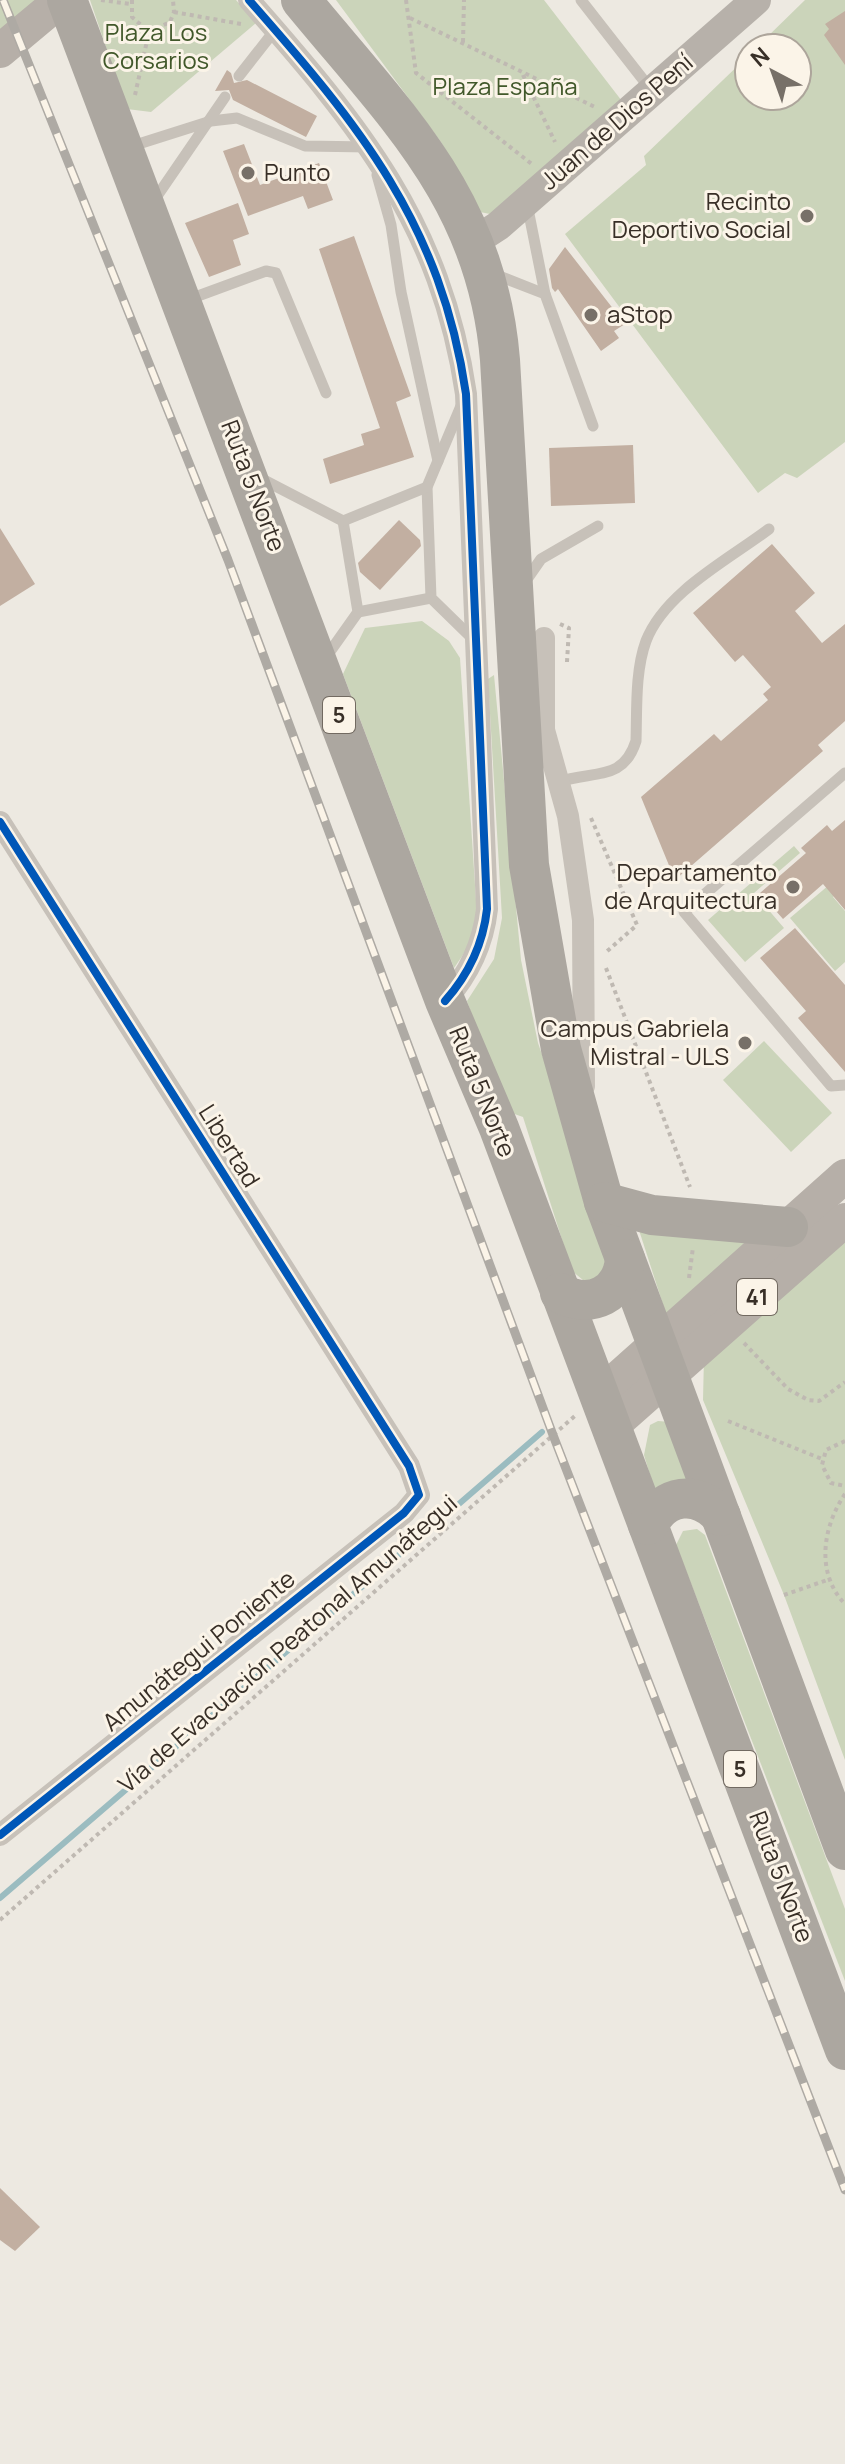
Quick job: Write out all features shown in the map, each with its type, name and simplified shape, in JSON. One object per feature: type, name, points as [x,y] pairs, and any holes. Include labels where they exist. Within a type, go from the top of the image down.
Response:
[{"type":"highway","name":"Ruta 5 Norte","points":[[64,0],[183,302],[445,1001],[499,1128],[845,2050]]},
{"type":"highway","points":[[301,0],[420,144],[480,255],[497,329],[516,595],[535,659],[524,805],[537,925],[561,1049],[604,1202],[845,1850]]},
{"type":"highway","points":[[604,1202],[652,1215],[788,1227]]},
{"type":"highway","points":[[560,1293],[579,1301],[599,1298],[616,1287],[625,1259]]},
{"type":"highway","points":[[648,1525],[665,1503],[683,1497],[705,1501],[721,1516]]},
{"type":"main road","points":[[0,51],[64,0]]},
{"type":"main road","name":"41","points":[[662,1360],[788,1227],[845,1176]]},
{"type":"main road","name":"41","points":[[605,1411],[662,1360],[845,1220]]},
{"type":"street","points":[[249,0],[370,147],[412,215],[439,277],[451,316],[466,394],[479,645],[487,909],[478,950],[464,977],[445,1001]]},
{"type":"street","name":"Juan de Dios Pení","points":[[480,255],[527,201],[756,0]]},
{"type":"street","points":[[535,659],[544,730],[575,855],[583,920],[587,1143]]},
{"type":"street","name":"Libertad","points":[[0,822],[409,1466],[419,1495]]},
{"type":"street","name":"Amunátegui Poniente","points":[[0,1835],[404,1513],[419,1495]]},
{"type":"lane","points":[[581,0],[652,91]]},
{"type":"lane","points":[[239,76],[275,30]]},
{"type":"lane","points":[[147,208],[225,97]]},
{"type":"lane","points":[[124,148],[211,121],[245,120],[305,146],[370,147],[391,225],[401,292],[438,461]]},
{"type":"lane","points":[[527,201],[545,294],[593,426]]},
{"type":"lane","points":[[480,255],[519,286],[545,294]]},
{"type":"lane","points":[[183,302],[266,271],[276,273],[326,393]]},
{"type":"lane","points":[[466,394],[427,487],[431,598],[479,645]]},
{"type":"lane","points":[[247,471],[343,521],[427,487]]},
{"type":"lane","points":[[343,521],[358,612]]},
{"type":"lane","points":[[516,595],[541,559],[598,526]]},
{"type":"lane","points":[[558,782],[621,768],[631,756],[636,741],[645,643],[659,616],[680,596],[769,529]]},
{"type":"lane","points":[[320,665],[358,612],[431,598]]},
{"type":"lane","points":[[845,773],[684,912],[831,1086],[845,1085]]},
{"type":"path","points":[[101,0],[131,2],[132,17],[149,32]]},
{"type":"path","points":[[149,32],[170,22],[174,12],[173,0]]},
{"type":"path","points":[[406,0],[416,73],[559,172]]},
{"type":"path","points":[[463,42],[464,0]]},
{"type":"path","points":[[174,12],[275,30]]},
{"type":"path","points":[[410,18],[619,121]]},
{"type":"path","points":[[133,104],[149,32]]},
{"type":"path","points":[[523,75],[559,172]]},
{"type":"path","points":[[735,1333],[797,1396],[819,1401],[845,1382]]},
{"type":"path","points":[[728,1421],[822,1459]]},
{"type":"path","points":[[845,1441],[832,1445],[822,1459],[826,1478],[845,1486]]},
{"type":"path","points":[[845,1494],[831,1517],[824,1545],[830,1579],[845,1604]]},
{"type":"path","points":[[784,1595],[830,1579]]},
{"type":"green space","points":[[0,0],[38,0],[0,32]]},
{"type":"green space","name":"Plaza Los Corsarios","points":[[90,0],[236,0],[256,23],[151,112],[127,109]]},
{"type":"green space","name":"Plaza España","points":[[336,0],[544,0],[625,105],[495,215],[480,212],[441,142]]},
{"type":"green space","points":[[805,0],[845,0],[845,442],[797,478],[785,473],[758,493],[565,234],[646,165],[644,156],[733,70],[733,112],[813,112],[813,32],[772,32]]},
{"type":"green space","points":[[422,621],[449,641],[460,658],[477,915],[471,943],[454,968],[343,674],[365,628]]},
{"type":"green space","points":[[494,675],[521,960],[538,1043],[613,1260],[593,1282],[583,1280],[572,1271],[523,1117],[506,1111],[467,1001],[494,959],[502,918],[488,679]]},
{"type":"green space","points":[[794,846],[800,853],[754,893],[784,928],[745,962],[708,920]]},
{"type":"green space","points":[[829,885],[841,889],[833,897],[845,911],[845,962],[835,971],[790,918]]},
{"type":"green space","points":[[764,1041],[832,1113],[791,1152],[723,1080]]},
{"type":"green space","points":[[638,1227],[759,1238],[668,1320]]},
{"type":"green space","points":[[845,1232],[845,1760],[784,1595],[703,1400],[704,1357]]},
{"type":"green space","points":[[658,1421],[671,1422],[698,1488],[657,1498],[644,1455],[650,1425]]},
{"type":"green space","points":[[697,1529],[705,1535],[845,1909],[845,1981],[676,1545],[683,1531]]},
{"type":"building","points":[[845,11],[845,65],[824,35],[829,29],[825,24]]},
{"type":"building","points":[[227,70],[234,83],[247,80],[317,116],[306,137],[233,100],[229,90],[215,91]]},
{"type":"building","points":[[244,144],[260,185],[319,163],[333,200],[308,209],[303,196],[248,216],[223,151]]},
{"type":"building","points":[[238,203],[249,234],[233,240],[241,265],[209,277],[185,223]]},
{"type":"building","points":[[354,236],[411,396],[396,402],[414,457],[330,484],[323,459],[364,445],[361,434],[380,428],[319,249]]},
{"type":"building","points":[[565,247],[625,324],[614,331],[619,338],[601,351],[558,289],[555,292],[552,288],[549,269]]},
{"type":"building","points":[[633,445],[635,503],[551,506],[549,448]]},
{"type":"building","points":[[399,520],[420,540],[421,546],[380,590],[360,572],[358,563]]},
{"type":"building","points":[[0,528],[35,584],[0,606]]},
{"type":"building","points":[[772,544],[815,593],[795,611],[822,643],[845,624],[845,721],[818,745],[823,751],[675,880],[641,797],[714,734],[721,741],[768,700],[763,694],[771,687],[743,655],[735,662],[693,613]]},
{"type":"building","points":[[845,820],[845,910],[823,884],[783,919],[760,893],[806,853],[801,848],[827,825],[832,831]]},
{"type":"building","points":[[795,928],[845,985],[845,1072],[798,1018],[806,1011],[760,958]]},
{"type":"building","points":[[0,2188],[40,2227],[15,2251],[0,2240]]},
{"type":"waterway","points":[[445,1516],[542,1432]]},
{"type":"waterway","points":[[0,1898],[415,1541]]},
{"type":"railway","points":[[3,0],[228,560],[553,1435],[845,2190]]},
{"type":"cycle path","points":[[249,0],[326,91],[390,180],[416,228],[437,278],[454,333],[466,394],[487,909],[474,958],[445,1001]]},
{"type":"cycle path","name":"Vía de Evacuación Peatonal Amunátegui","points":[[0,822],[409,1466],[419,1495],[404,1513],[0,1835]]},
{"type":"place","name":"Punto","points":[[248,173]]},
{"type":"place","name":"Recinto Deportivo Social","points":[[807,216]]},
{"type":"place","name":"aStop","points":[[591,315]]},
{"type":"place","name":"Departamento de Arquitectura","points":[[793,887]]},
{"type":"place","name":"Campus Gabriela Mistral - ULS","points":[[745,1043]]}]
